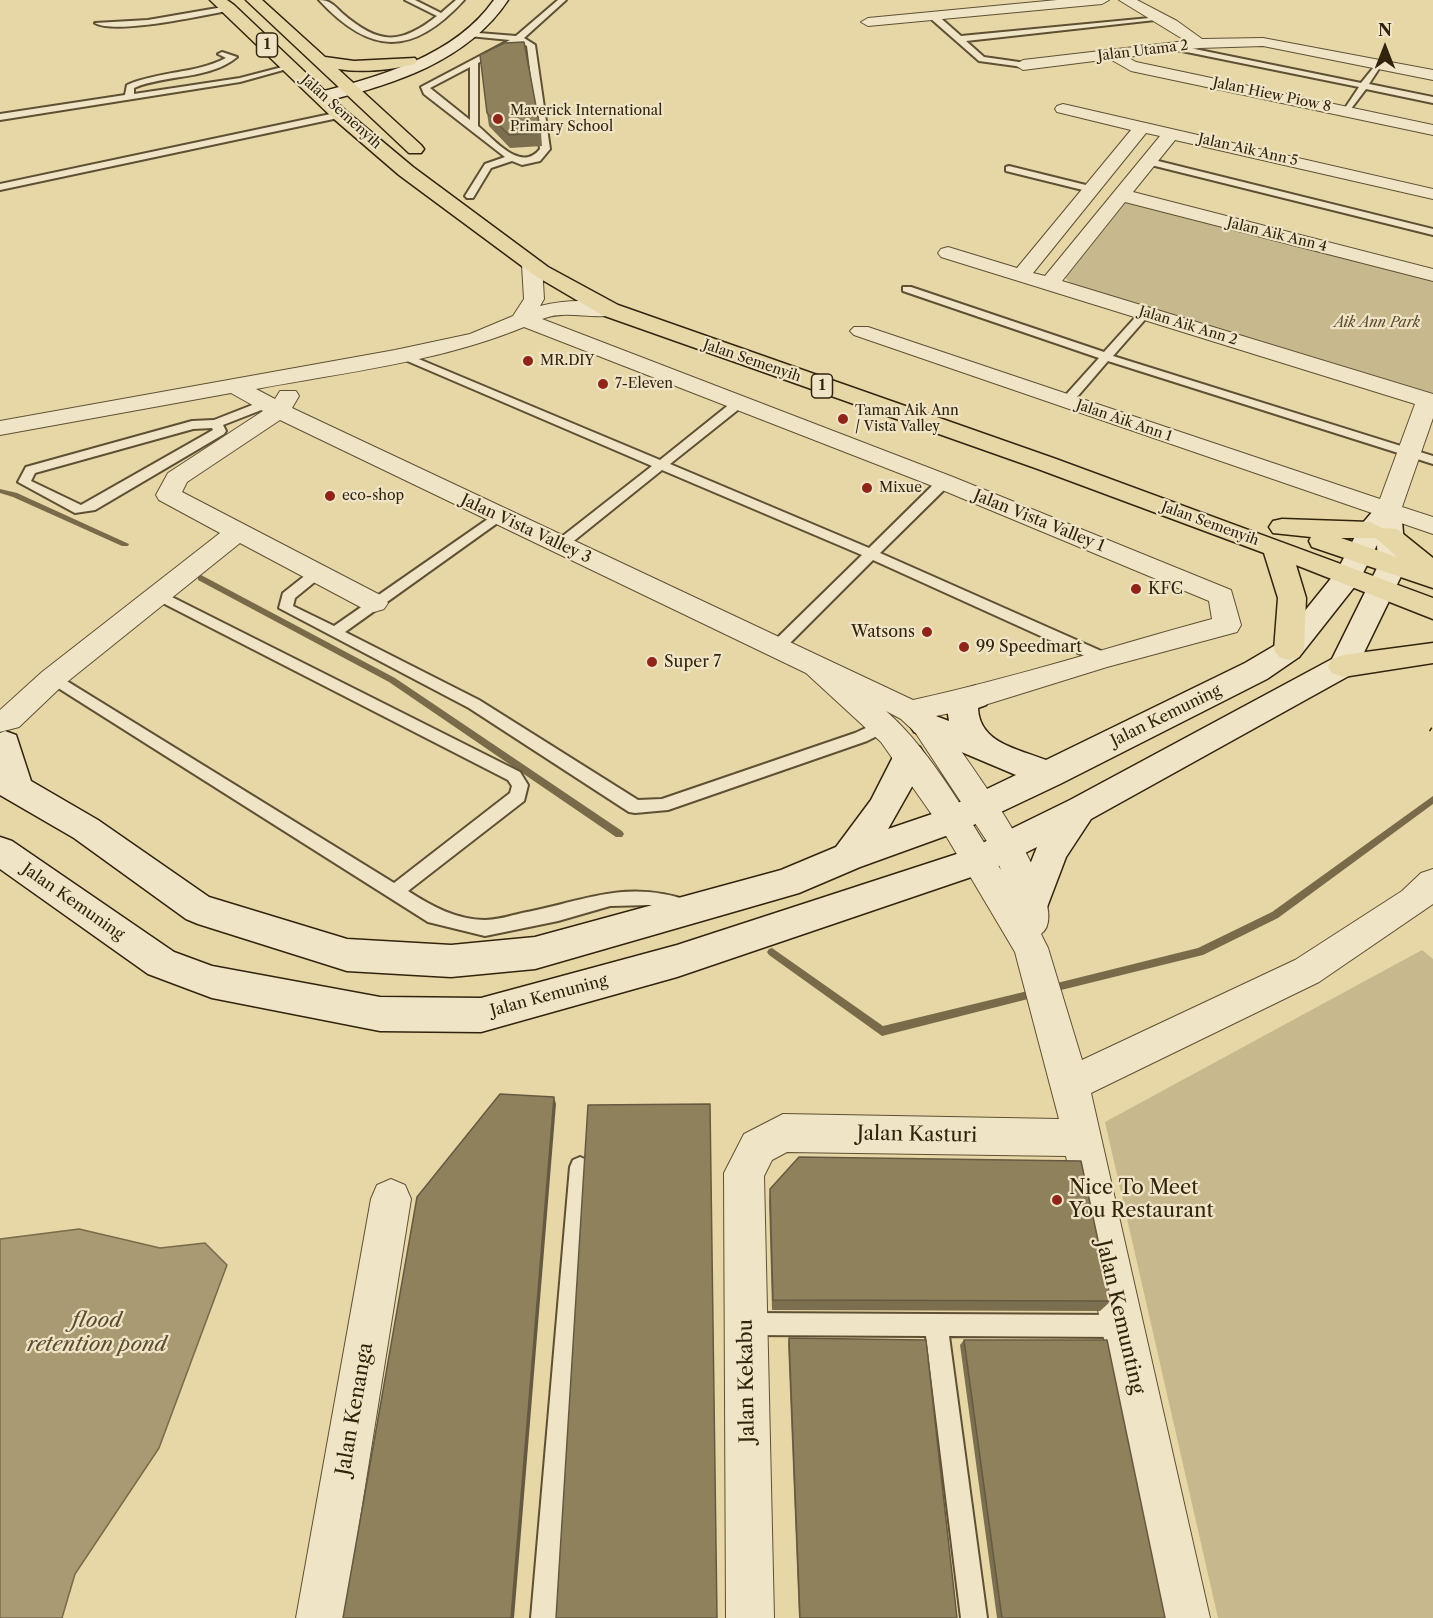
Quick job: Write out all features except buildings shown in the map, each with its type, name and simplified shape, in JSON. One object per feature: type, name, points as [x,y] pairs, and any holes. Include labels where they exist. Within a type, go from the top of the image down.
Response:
[{"type":"main road","name":"Jalan Semenyih","points":[[253,0],[470,196],[546,254],[581,277],[628,300],[692,325],[1279,537]]},
{"type":"main road","name":"Jalan Semenyih","points":[[223,4],[340,115],[457,211],[532,265],[610,310],[1047,464],[1279,537],[1371,541],[1387,577],[1433,609]]},
{"type":"main road","points":[[320,61],[341,66],[363,67],[413,62]]},
{"type":"main road","points":[[373,110],[381,86],[413,62]]},
{"type":"main road","points":[[1289,650],[1295,609],[1279,537],[1371,541],[1433,573]]},
{"type":"main road","name":"Jalan Semenyih","points":[[1387,577],[1433,579]]},
{"type":"main road","points":[[1343,666],[1433,653]]},
{"type":"street","points":[[868,22],[1102,0]]},
{"type":"street","points":[[1126,0],[1172,24],[1199,44]]},
{"type":"street","points":[[319,94],[348,87],[413,62],[474,31],[496,7]]},
{"type":"street","points":[[413,62],[496,7]]},
{"type":"street","name":"Jalan Utama 2","points":[[1023,65],[1199,44],[1263,42],[1433,75]]},
{"type":"street","name":"Jalan Hiew Piow 8","points":[[1113,55],[1131,66],[1433,130]]},
{"type":"street","name":"Jalan Aik Ann 5","points":[[1063,109],[1172,132],[1433,194]]},
{"type":"street","points":[[1021,275],[1143,126]]},
{"type":"street","points":[[1049,284],[1146,161],[1172,132]]},
{"type":"street","name":"Jalan Aik Ann 4","points":[[1121,195],[1433,275]]},
{"type":"street","name":"Jalan Aik Ann 2","points":[[948,253],[1430,401]]},
{"type":"street","points":[[522,318],[534,299],[532,265]]},
{"type":"street","points":[[0,428],[237,387],[402,355],[476,339],[522,318],[544,311],[574,308],[610,310]]},
{"type":"street","name":"Jalan Vista Valley 1","points":[[522,318],[944,482],[1221,596],[1227,625],[1103,658],[975,697],[918,718]]},
{"type":"street","name":"Jalan Aik Ann 1","points":[[861,331],[1067,401],[1371,541],[1433,526]]},
{"type":"street","points":[[304,373],[272,407],[177,478],[168,495],[374,603]]},
{"type":"street","name":"Jalan Vista Valley 3","points":[[237,387],[272,407],[918,718]]},
{"type":"street","points":[[1343,666],[1387,577],[1371,541],[1430,401]]},
{"type":"street","points":[[9,784],[4,733],[52,679],[238,532]]},
{"type":"street","name":"Jalan Kemuning","points":[[9,784],[86,829],[198,909],[347,955],[451,961],[535,953],[787,883],[848,857],[968,813],[1048,775],[1256,671],[1289,650],[1371,541]]},
{"type":"street","name":"Jalan Kemuning","points":[[0,850],[161,963],[212,982],[380,1014],[481,1015],[677,962],[993,854],[1082,809],[1343,666]]},
{"type":"street","name":"Jalan Vista Valley 3","points":[[816,668],[883,726],[909,756],[968,813]]},
{"type":"street","points":[[975,697],[964,701],[963,717],[981,748]]},
{"type":"street","points":[[918,718],[981,748],[1048,775]]},
{"type":"street","points":[[918,718],[968,813],[993,854],[1032,905]]},
{"type":"street","points":[[848,857],[873,826],[888,802],[909,756]]},
{"type":"street","points":[[1034,959],[1032,905],[1043,870],[1058,837],[1082,809]]},
{"type":"street","points":[[993,854],[1034,959]]},
{"type":"street","points":[[1070,1084],[1307,971],[1427,901]]},
{"type":"street","name":"Jalan Kemunting","points":[[1034,959],[1070,1084],[1186,1618]]},
{"type":"street","name":"Jalan Kasturi","points":[[758,1147],[783,1133],[1080,1138]]},
{"type":"street","name":"Jalan Kekabu","points":[[750,1618],[744,1173],[758,1147]]},
{"type":"street","name":"Jalan Kenanga","points":[[320,1618],[391,1199]]},
{"type":"lane","points":[[323,0],[375,39],[394,41],[409,36],[442,16],[460,0]]},
{"type":"lane","points":[[409,0],[442,16]]},
{"type":"lane","points":[[474,31],[515,38],[531,45],[545,149],[537,159],[528,162],[512,158],[474,126],[427,92],[425,87],[515,38],[562,0]]},
{"type":"lane","points":[[99,23],[115,26],[139,24],[223,4]]},
{"type":"lane","points":[[933,16],[982,59],[1023,65]]},
{"type":"lane","points":[[958,39],[1160,19]]},
{"type":"lane","points":[[1175,47],[1433,100]]},
{"type":"lane","points":[[129,99],[130,87],[150,78],[214,67],[233,57],[222,54]]},
{"type":"lane","points":[[474,61],[474,126]]},
{"type":"lane","points":[[1347,111],[1378,64]]},
{"type":"lane","points":[[0,117],[129,99],[240,80],[290,67]]},
{"type":"lane","points":[[0,187],[340,115]]},
{"type":"lane","points":[[470,196],[488,166],[512,158]]},
{"type":"lane","points":[[1146,161],[1433,231]]},
{"type":"lane","points":[[1009,169],[1091,189]]},
{"type":"lane","points":[[907,289],[1106,357],[1433,460]]},
{"type":"lane","points":[[1067,401],[1145,313]]},
{"type":"lane","points":[[402,355],[871,554],[1103,658]]},
{"type":"lane","points":[[560,545],[740,402]]},
{"type":"lane","points":[[216,424],[220,431],[90,507],[80,510],[24,482],[30,470],[192,425],[216,424],[272,407]]},
{"type":"lane","points":[[776,648],[944,482]]},
{"type":"lane","points":[[334,633],[498,516]]},
{"type":"lane","points":[[317,573],[288,596],[285,608],[474,704],[635,807],[662,805],[861,737],[883,726]]},
{"type":"lane","points":[[158,595],[514,776],[520,786],[518,796],[395,892]]},
{"type":"lane","points":[[52,679],[434,917],[485,928],[558,914],[610,898],[650,898],[695,909]]},
{"type":"lane","points":[[543,1618],[580,1167]]},
{"type":"lane","points":[[746,1324],[1121,1326]]},
{"type":"lane","points":[[936,1325],[974,1618]]},
{"type":"green space","name":"Aik Ann Park","points":[[1124,199],[1433,282],[1433,395],[1071,284],[1063,275]]},
{"type":"green space","points":[[1422,950],[1433,959],[1433,1618],[1218,1618],[1105,1122]]},
{"type":"water","name":"flood retention pond","points":[[79,1229],[160,1248],[205,1243],[227,1265],[159,1448],[75,1574],[62,1618],[0,1618],[0,1239]]},
{"type":"waterway","points":[[0,491],[15,495],[125,544]]},
{"type":"waterway","points":[[201,578],[392,680],[619,834]]},
{"type":"waterway","points":[[1049,989],[1200,952],[1275,915],[1433,799]]},
{"type":"waterway","points":[[772,952],[882,1031],[1036,993]]},
{"type":"place","name":"Maverick International Primary School","points":[[498,119]]},
{"type":"place","name":"MR.DIY","points":[[528,361]]},
{"type":"place","name":"7-Eleven","points":[[603,384]]},
{"type":"place","name":"Taman Aik Ann / Vista Valley","points":[[843,419]]},
{"type":"place","name":"Mixue","points":[[867,488]]},
{"type":"place","name":"eco-shop","points":[[330,496]]},
{"type":"place","name":"KFC","points":[[1136,589]]},
{"type":"place","name":"Watsons","points":[[927,632]]},
{"type":"place","name":"99 Speedmart","points":[[964,647]]},
{"type":"place","name":"Super 7","points":[[652,662]]},
{"type":"place","name":"Nice To Meet You Restaurant","points":[[1057,1200]]}]
